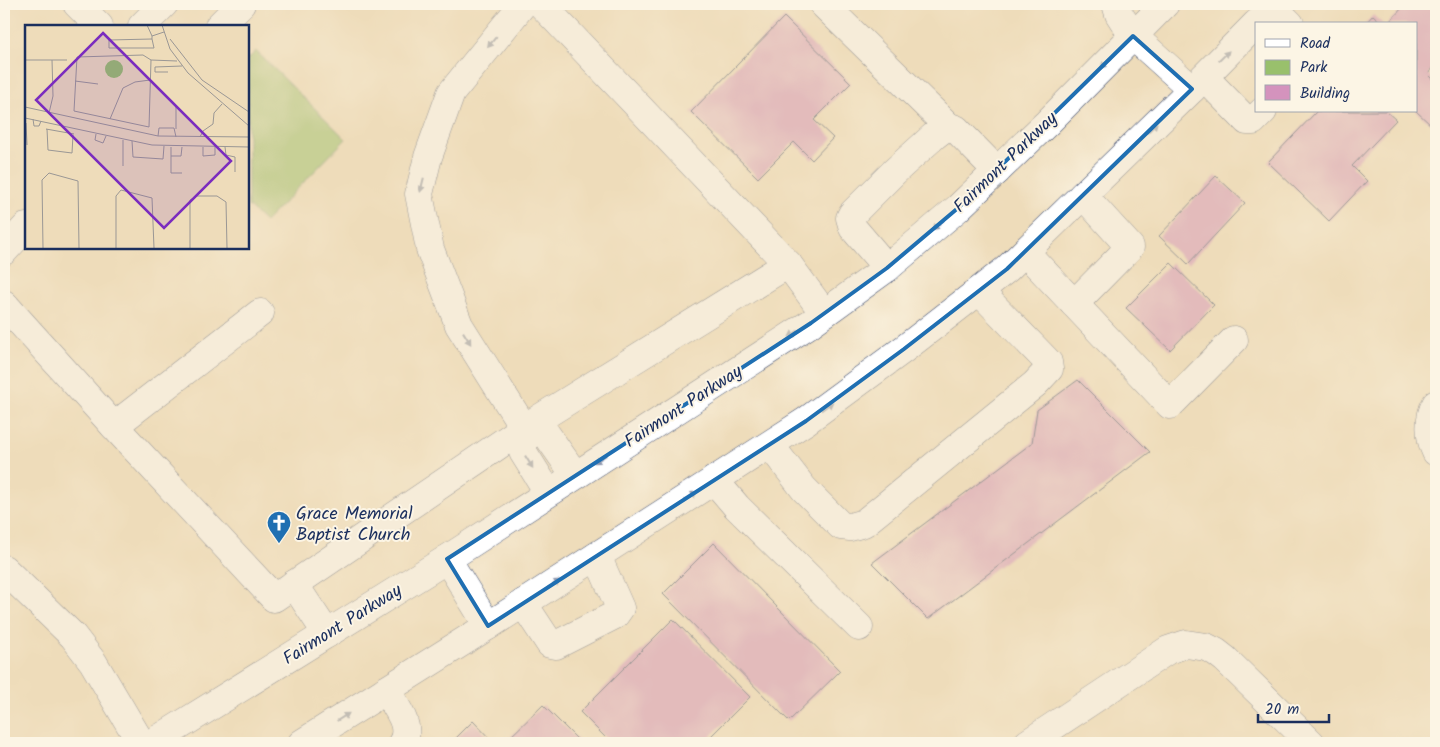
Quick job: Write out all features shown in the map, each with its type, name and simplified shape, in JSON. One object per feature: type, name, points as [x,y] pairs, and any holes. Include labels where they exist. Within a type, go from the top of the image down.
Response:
[{"type":"main road","points":[[77,4],[98,25]]},
{"type":"main road","points":[[143,25],[164,4]]},
{"type":"main road","points":[[220,25],[241,4]]},
{"type":"main road","points":[[523,4],[451,93],[428,158],[419,194],[430,249],[459,325],[524,428],[524,452],[548,492]]},
{"type":"main road","points":[[541,4],[788,264],[824,314]]},
{"type":"main road","points":[[823,4],[949,127],[960,133],[997,171]]},
{"type":"main road","points":[[1116,4],[1119,14],[1133,36],[1198,83],[1246,121],[1253,121],[1262,112]]},
{"type":"main road","name":"Fairmont Parkway","points":[[152,743],[447,559],[824,314],[887,268],[958,208],[1047,123],[1165,4]]},
{"type":"main road","points":[[302,743],[770,445],[904,349],[1007,269],[1198,83],[1255,31]]},
{"type":"main road","points":[[887,268],[853,228],[850,218],[894,172],[934,136],[949,127]]},
{"type":"main road","points":[[1074,304],[1130,247],[1083,195]]},
{"type":"main road","points":[[4,251],[25,228]]},
{"type":"main road","points":[[1024,252],[1170,405],[1234,340]]},
{"type":"main road","points":[[4,304],[114,426],[274,598],[524,428],[788,264]]},
{"type":"main road","points":[[770,445],[804,489],[841,526],[850,527],[864,523],[1035,384],[1049,369],[1048,362],[979,291]]},
{"type":"main road","points":[[114,426],[260,313]]},
{"type":"main road","points":[[1436,404],[1432,410],[1430,427],[1433,446],[1436,452]]},
{"type":"main road","points":[[524,428],[547,435],[575,475]]},
{"type":"main road","points":[[714,480],[737,508],[859,627]]},
{"type":"main road","points":[[523,603],[550,644],[556,645],[615,615],[620,608],[597,556]]},
{"type":"main road","points":[[447,559],[488,626]]},
{"type":"main road","points":[[4,570],[73,636],[93,662],[141,743]]},
{"type":"main road","points":[[294,584],[327,634]]},
{"type":"main road","points":[[1028,743],[1168,650],[1186,644],[1206,647],[1225,659],[1311,743]]},
{"type":"main road","points":[[386,690],[403,720],[406,729],[406,741]]},
{"type":"highlighted area","points":[[1133,36],[1192,89],[1007,269],[904,349],[806,421],[488,626],[447,559],[811,323],[887,268],[958,208]]},
{"type":"green space","points":[[256,51],[346,139],[265,222],[249,207],[249,58]]},
{"type":"building","points":[[1406,4],[1436,4],[1436,65],[1428,74],[1436,82],[1436,122],[1432,126],[1417,112],[1418,22],[1389,22]]},
{"type":"building","points":[[1373,15],[1381,22],[1367,22]]},
{"type":"building","points":[[784,17],[851,83],[814,120],[833,138],[812,160],[794,142],[758,178],[691,112]]},
{"type":"building","points":[[1316,112],[1387,112],[1396,120],[1352,166],[1367,181],[1329,221],[1268,162]]},
{"type":"building","points":[[1216,176],[1245,203],[1188,264],[1159,236]]},
{"type":"building","points":[[1171,263],[1214,305],[1170,350],[1126,308]]},
{"type":"building","points":[[1078,380],[1150,452],[928,619],[872,563],[1032,443],[1037,410]]},
{"type":"building","points":[[714,543],[840,671],[789,721],[663,594]]},
{"type":"building","points":[[673,619],[750,697],[704,743],[611,743],[580,712]]},
{"type":"building","points":[[543,705],[581,743],[504,743]]},
{"type":"building","points":[[473,721],[494,743],[451,743]]},
{"type":"place","name":"Grace Memorial Baptist Church","points":[[279,544]]}]
